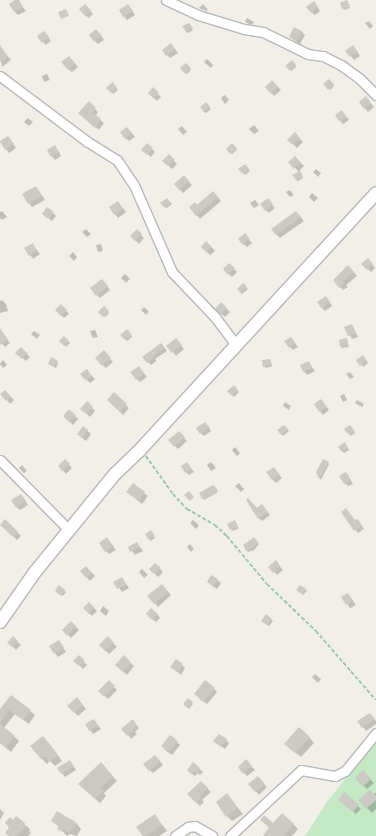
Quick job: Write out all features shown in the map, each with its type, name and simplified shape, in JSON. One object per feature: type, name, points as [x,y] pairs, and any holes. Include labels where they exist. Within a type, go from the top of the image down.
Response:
[{"type":"main road","points":[[0,622],[35,572],[68,529],[114,474],[139,451],[376,193]]},
{"type":"street","points":[[166,0],[198,15],[244,29],[263,32],[308,54],[323,56],[341,65],[360,79],[376,95]]},
{"type":"street","points":[[0,76],[88,142],[117,160],[134,185],[172,272],[215,317],[236,345]]},
{"type":"street","points":[[0,460],[68,529]]},
{"type":"street","points":[[230,836],[301,770],[335,776],[345,771],[376,733]]},
{"type":"street","points":[[175,836],[188,827],[195,826],[212,836]]},
{"type":"path","points":[[139,451],[148,457],[173,494],[187,509],[215,525],[227,536],[267,584],[316,631],[376,700]]},
{"type":"green space","points":[[376,739],[376,836],[305,836],[327,802]]},
{"type":"building","points":[[15,0],[19,0],[23,7],[14,12],[9,4]]},
{"type":"building","points":[[347,0],[350,6],[342,9],[340,3]]},
{"type":"building","points":[[314,1],[318,7],[311,13],[306,7]]},
{"type":"building","points":[[85,4],[91,10],[85,16],[79,9]]},
{"type":"building","points":[[128,4],[133,11],[123,17],[119,10]]},
{"type":"building","points":[[66,9],[69,16],[61,19],[58,12]]},
{"type":"building","points":[[189,23],[193,28],[186,32],[182,26]]},
{"type":"building","points":[[294,27],[302,31],[296,41],[289,37]]},
{"type":"building","points":[[96,29],[102,36],[94,42],[89,35]]},
{"type":"building","points":[[44,31],[49,37],[42,43],[37,36]]},
{"type":"building","points":[[171,43],[175,49],[166,56],[162,50]]},
{"type":"building","points":[[0,45],[8,57],[0,62]]},
{"type":"building","points":[[353,45],[358,52],[350,57],[345,51]]},
{"type":"building","points":[[69,56],[75,63],[68,70],[61,62]]},
{"type":"building","points":[[292,60],[296,65],[289,70],[285,66]]},
{"type":"building","points":[[186,63],[191,68],[185,74],[180,68]]},
{"type":"building","points":[[329,79],[334,84],[328,90],[323,84]]},
{"type":"building","points":[[272,80],[278,87],[271,94],[265,87]]},
{"type":"building","points":[[113,82],[117,88],[111,93],[106,88]]},
{"type":"building","points":[[153,87],[159,93],[153,98],[148,93]]},
{"type":"building","points":[[366,96],[371,103],[364,109],[359,102]]},
{"type":"building","points":[[89,101],[96,108],[92,112],[101,119],[95,128],[78,113]]},
{"type":"building","points":[[206,102],[210,107],[204,112],[200,107]]},
{"type":"building","points":[[342,110],[346,117],[339,121],[335,115]]},
{"type":"building","points":[[127,127],[132,133],[125,139],[120,132]]},
{"type":"building","points":[[295,132],[300,138],[293,145],[287,140]]},
{"type":"building","points":[[8,136],[14,144],[5,150],[0,141]]},
{"type":"building","points":[[147,143],[153,148],[147,155],[141,150]]},
{"type":"building","points":[[232,143],[237,148],[230,154],[226,149]]},
{"type":"building","points":[[55,145],[59,152],[51,157],[47,150]]},
{"type":"building","points":[[169,154],[175,160],[168,166],[162,161]]},
{"type":"building","points":[[295,156],[301,163],[294,169],[288,162]]},
{"type":"building","points":[[245,164],[249,169],[243,174],[238,169]]},
{"type":"building","points":[[300,171],[303,176],[296,180],[292,175]]},
{"type":"building","points":[[184,175],[189,181],[179,190],[174,184]]},
{"type":"building","points":[[36,186],[42,196],[28,204],[22,194]]},
{"type":"building","points":[[213,191],[218,197],[196,216],[189,207],[195,202],[197,205]]},
{"type":"building","points":[[167,198],[171,203],[165,208],[160,203]]},
{"type":"building","points":[[268,198],[273,204],[265,211],[260,204]]},
{"type":"building","points":[[118,201],[123,209],[114,215],[109,207]]},
{"type":"building","points":[[47,207],[54,212],[48,219],[42,214]]},
{"type":"building","points":[[296,211],[301,217],[276,235],[271,229]]},
{"type":"building","points":[[137,229],[142,234],[135,241],[130,236]]},
{"type":"building","points":[[245,233],[250,239],[243,245],[238,239]]},
{"type":"building","points":[[206,241],[212,247],[206,252],[201,247]]},
{"type":"building","points":[[33,243],[37,251],[29,256],[24,248]]},
{"type":"building","points":[[368,258],[373,264],[367,270],[361,264]]},
{"type":"building","points":[[229,263],[235,268],[228,275],[223,269]]},
{"type":"building","points":[[348,265],[354,272],[343,281],[345,283],[339,288],[333,280]]},
{"type":"building","points":[[102,279],[108,286],[96,296],[90,288]]},
{"type":"building","points":[[243,283],[247,287],[240,293],[237,289]]},
{"type":"building","points":[[326,296],[330,302],[321,308],[317,302]]},
{"type":"building","points":[[221,302],[227,308],[221,315],[215,309]]},
{"type":"building","points":[[61,304],[67,310],[61,316],[55,310]]},
{"type":"building","points":[[104,306],[109,311],[103,317],[98,312]]},
{"type":"building","points":[[352,324],[356,333],[348,336],[344,327]]},
{"type":"building","points":[[0,328],[8,340],[0,345]]},
{"type":"building","points":[[127,329],[132,335],[125,340],[120,335]]},
{"type":"building","points":[[64,336],[69,341],[64,346],[59,341]]},
{"type":"building","points":[[291,337],[295,343],[289,348],[284,341]]},
{"type":"building","points":[[176,338],[182,345],[172,353],[166,346]]},
{"type":"building","points":[[347,338],[348,345],[340,347],[339,340]]},
{"type":"building","points":[[161,343],[165,348],[153,356],[154,358],[147,363],[142,357]]},
{"type":"building","points":[[21,347],[27,353],[22,359],[15,353]]},
{"type":"building","points":[[104,350],[111,358],[102,366],[95,358]]},
{"type":"building","points":[[363,355],[367,361],[360,366],[356,360]]},
{"type":"building","points":[[51,357],[58,361],[54,367],[48,364]]},
{"type":"building","points":[[270,359],[272,365],[263,367],[262,360]]},
{"type":"building","points":[[309,361],[312,368],[303,372],[300,365]]},
{"type":"building","points":[[139,366],[144,374],[136,380],[130,372]]},
{"type":"building","points":[[87,369],[92,376],[86,381],[80,374]]},
{"type":"building","points":[[234,385],[238,390],[232,396],[227,391]]},
{"type":"building","points":[[5,390],[11,397],[6,401],[0,394]]},
{"type":"building","points":[[114,392],[127,404],[120,412],[107,400]]},
{"type":"building","points":[[321,399],[327,407],[319,412],[314,404]]},
{"type":"building","points":[[87,401],[93,407],[86,414],[80,409]]},
{"type":"building","points":[[69,409],[76,415],[69,422],[63,416]]},
{"type":"building","points":[[205,422],[209,427],[200,434],[196,428]]},
{"type":"building","points":[[284,425],[288,429],[281,435],[277,430]]},
{"type":"building","points":[[350,425],[355,431],[349,435],[344,429]]},
{"type":"building","points":[[83,426],[88,430],[82,438],[77,434]]},
{"type":"building","points":[[179,431],[185,437],[174,447],[168,440]]},
{"type":"building","points":[[345,442],[348,448],[342,452],[338,447]]},
{"type":"building","points":[[65,459],[70,464],[62,471],[58,466]]},
{"type":"building","points":[[323,459],[329,462],[319,479],[316,472]]},
{"type":"building","points":[[187,462],[191,469],[185,473],[181,466]]},
{"type":"building","points":[[274,467],[279,475],[272,480],[266,472]]},
{"type":"building","points":[[346,472],[351,480],[344,484],[339,476]]},
{"type":"building","points":[[133,483],[145,492],[139,501],[126,492]]},
{"type":"building","points":[[213,485],[218,490],[212,495],[202,499],[199,493]]},
{"type":"building","points":[[189,491],[194,497],[190,501],[184,495]]},
{"type":"building","points":[[21,494],[26,501],[16,508],[11,500]]},
{"type":"building","points":[[248,498],[257,508],[262,504],[268,512],[258,519],[246,500]]},
{"type":"building","points":[[346,508],[355,520],[358,519],[362,526],[354,531],[341,512]]},
{"type":"building","points":[[5,519],[18,532],[13,537],[0,525]]},
{"type":"building","points":[[235,520],[238,527],[230,530],[227,524]]},
{"type":"building","points":[[151,530],[155,536],[149,540],[145,534]]},
{"type":"building","points":[[107,537],[113,546],[105,552],[99,543]]},
{"type":"building","points":[[254,537],[258,542],[253,548],[246,551],[243,545]]},
{"type":"building","points":[[137,542],[140,547],[130,552],[128,547]]},
{"type":"building","points":[[276,560],[280,566],[273,573],[268,567]]},
{"type":"building","points":[[155,563],[161,568],[154,574],[149,569]]},
{"type":"building","points":[[86,566],[92,573],[86,578],[80,571]]},
{"type":"building","points":[[211,575],[218,579],[213,586],[207,582]]},
{"type":"building","points":[[122,577],[126,585],[117,589],[113,582]]},
{"type":"building","points":[[162,584],[168,592],[154,604],[147,596]]},
{"type":"building","points":[[59,585],[65,590],[61,596],[55,591]]},
{"type":"building","points":[[300,585],[306,589],[302,594],[296,590]]},
{"type":"building","points":[[348,593],[353,601],[346,605],[341,597]]},
{"type":"building","points":[[89,602],[94,607],[89,614],[83,608]]},
{"type":"building","points":[[151,608],[158,614],[152,620],[146,614]]},
{"type":"building","points":[[266,614],[272,619],[267,625],[261,621]]},
{"type":"building","points":[[71,621],[76,626],[67,636],[62,630]]},
{"type":"building","points":[[13,636],[18,641],[12,647],[7,643]]},
{"type":"building","points":[[108,636],[114,643],[105,651],[99,645]]},
{"type":"building","points":[[59,640],[64,648],[54,654],[49,646]]},
{"type":"building","points":[[79,655],[85,661],[79,666],[73,661]]},
{"type":"building","points":[[124,655],[131,662],[123,672],[115,665]]},
{"type":"building","points":[[176,659],[183,664],[177,672],[170,667]]},
{"type":"building","points":[[109,680],[115,686],[104,697],[98,691]]},
{"type":"building","points":[[205,680],[215,688],[203,702],[194,694]]},
{"type":"building","points":[[11,695],[31,710],[23,720],[9,710],[0,723],[0,709]]},
{"type":"building","points":[[77,697],[83,705],[74,713],[67,706]]},
{"type":"building","points":[[188,698],[193,702],[187,708],[183,704]]},
{"type":"building","points":[[370,713],[375,719],[362,728],[357,721]]},
{"type":"building","points":[[94,719],[98,726],[89,731],[85,724]]},
{"type":"building","points":[[133,719],[136,724],[133,728],[134,730],[127,736],[121,729]]},
{"type":"building","points":[[0,724],[15,736],[6,748],[0,743]]},
{"type":"building","points":[[299,727],[310,737],[295,753],[284,744]]},
{"type":"building","points":[[219,734],[227,739],[221,747],[213,741]]},
{"type":"building","points":[[170,735],[178,741],[168,752],[161,746]]},
{"type":"building","points":[[43,736],[58,755],[49,762],[45,756],[41,759],[30,746]]},
{"type":"building","points":[[155,755],[160,761],[149,771],[143,764]]},
{"type":"building","points":[[246,759],[252,766],[243,774],[238,767]]},
{"type":"building","points":[[70,760],[74,766],[61,774],[57,768]]},
{"type":"building","points":[[101,762],[113,776],[100,788],[103,791],[95,799],[78,784]]},
{"type":"building","points":[[193,762],[200,768],[197,773],[194,771],[191,774],[187,770]]},
{"type":"building","points":[[363,770],[371,779],[363,787],[355,778]]},
{"type":"building","points":[[258,776],[265,784],[255,792],[248,784]]},
{"type":"building","points":[[201,781],[208,788],[200,796],[202,798],[196,803],[187,794]]},
{"type":"building","points":[[370,790],[376,796],[376,800],[366,809],[358,800]]},
{"type":"building","points":[[344,792],[359,805],[353,812],[338,800]]},
{"type":"building","points":[[227,793],[238,808],[226,817],[216,802]]},
{"type":"building","points":[[57,811],[77,823],[70,833],[57,829],[59,826],[51,821]]},
{"type":"building","points":[[282,813],[294,824],[283,836],[263,836],[269,827],[260,820],[264,815],[273,823]]},
{"type":"building","points":[[155,814],[162,825],[146,836],[143,836],[136,827]]},
{"type":"building","points":[[16,816],[25,823],[24,825],[26,827],[16,836],[9,836],[5,833],[9,827],[5,823],[10,817],[13,820]]}]
